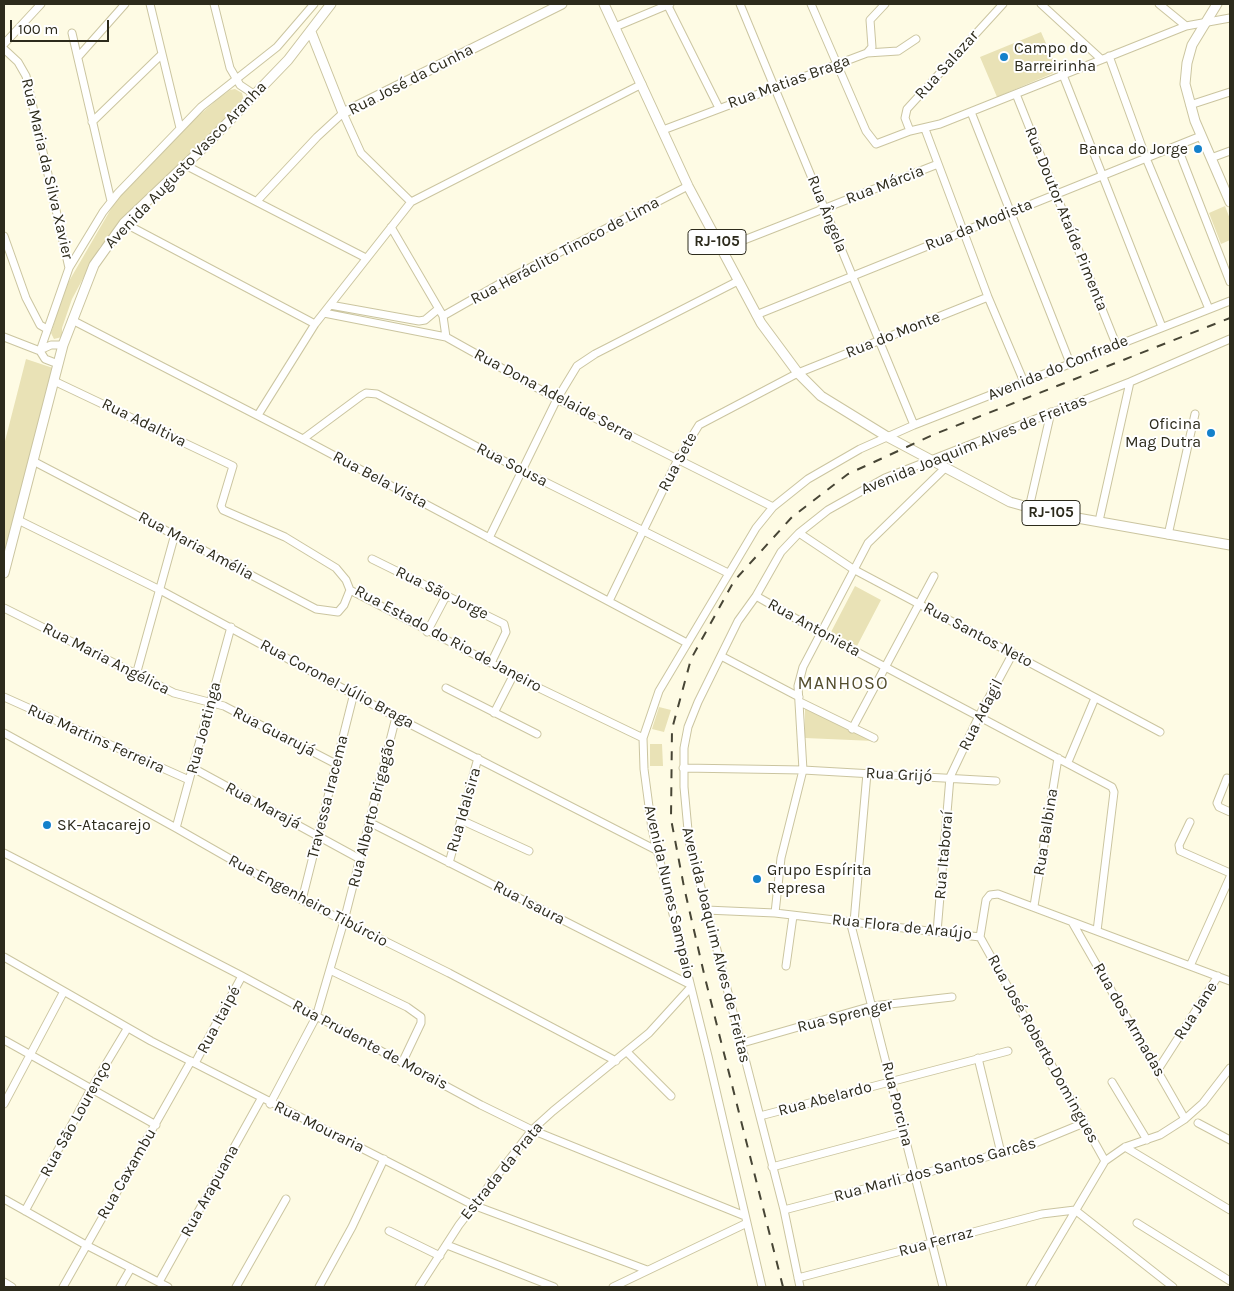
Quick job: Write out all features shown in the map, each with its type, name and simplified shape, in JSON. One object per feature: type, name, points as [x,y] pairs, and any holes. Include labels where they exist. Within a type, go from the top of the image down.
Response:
[{"type":"main road","name":"Avenida Augusto Vasco Aranha","points":[[4,573],[63,346],[94,265],[124,223],[255,95],[311,32],[331,4]]},
{"type":"main road","name":"Rua José da Cunha","points":[[343,114],[562,4]]},
{"type":"main road","name":"RJ-105","points":[[604,4],[688,186],[756,315],[771,339],[798,373],[829,402],[944,469],[998,497],[1029,508],[1230,545]]},
{"type":"main road","points":[[1217,4],[1192,45],[1187,63],[1185,84],[1202,136],[1230,202]]},
{"type":"main road","points":[[311,32],[343,114]]},
{"type":"street","points":[[4,44],[40,4]]},
{"type":"street","points":[[78,57],[125,4]]},
{"type":"street","points":[[150,4],[180,128]]},
{"type":"street","points":[[214,4],[230,68],[237,81],[255,95]]},
{"type":"street","points":[[40,351],[69,268],[111,201],[201,107],[237,81],[277,47],[314,4]]},
{"type":"street","points":[[615,27],[668,4],[718,108]]},
{"type":"street","name":"Rua Ângela","points":[[740,4],[914,425]]},
{"type":"street","points":[[811,4],[869,138],[876,144],[971,112],[1186,26],[1230,18]]},
{"type":"street","points":[[867,53],[872,48],[870,20],[886,4]]},
{"type":"street","name":"Rua Salazar","points":[[910,131],[905,118],[906,109],[1003,4]]},
{"type":"street","points":[[1041,4],[1101,59]]},
{"type":"street","points":[[1159,4],[1186,26]]},
{"type":"street","points":[[72,33],[111,201]]},
{"type":"street","name":"Rua Matias Braga","points":[[663,130],[867,53],[898,51],[916,39]]},
{"type":"street","name":"Rua Maria da Silva Xavier","points":[[4,49],[18,62],[26,76],[69,268]]},
{"type":"street","points":[[92,122],[161,55]]},
{"type":"street","points":[[1109,56],[1146,158],[1209,309]]},
{"type":"street","points":[[1063,75],[1162,328]]},
{"type":"street","points":[[258,415],[315,324],[390,227],[412,202],[642,84]]},
{"type":"street","points":[[1190,104],[1230,92]]},
{"type":"street","name":"Rua Doutor Ataíde Pimenta","points":[[1016,94],[1116,344]]},
{"type":"street","points":[[971,112],[1070,363]]},
{"type":"street","points":[[343,114],[361,153],[412,202]]},
{"type":"street","name":"Rua José da Cunha","points":[[257,201],[317,137],[343,114]]},
{"type":"street","points":[[925,129],[988,297],[1024,382]]},
{"type":"street","name":"Rua da Modista","points":[[756,315],[1202,136]]},
{"type":"street","points":[[1176,146],[1230,282]]},
{"type":"street","points":[[1212,158],[1230,151]]},
{"type":"street","name":"Rua Márcia","points":[[721,249],[938,164]]},
{"type":"street","points":[[185,165],[366,258]]},
{"type":"street","name":"Rua Heráclito Tinoco de Lima","points":[[330,305],[419,322],[426,320],[688,186]]},
{"type":"street","points":[[124,223],[315,324]]},
{"type":"street","points":[[390,227],[440,313],[446,337]]},
{"type":"street","points":[[4,236],[26,298],[40,325],[47,329]]},
{"type":"street","points":[[489,538],[557,399],[577,366],[589,357],[738,281]]},
{"type":"street","name":"Rua do Monte","points":[[798,373],[988,297]]},
{"type":"street","name":"Avenida do Confrade","points":[[886,436],[1116,344],[1230,301]]},
{"type":"street","name":"Rua Dona Adelaide Serra","points":[[324,313],[446,337],[557,399],[773,507]]},
{"type":"street","name":"Rua Bela Vista","points":[[72,320],[303,438],[686,643]]},
{"type":"street","points":[[5,336],[40,351],[44,359],[58,364]]},
{"type":"street","name":"Avenida Joaquim Alves de Freitas","points":[[800,1287],[784,1210],[739,1044],[688,841],[683,768],[688,727],[738,621],[756,596],[780,552],[799,533],[828,510],[862,490],[929,460],[1130,382],[1230,339]]},
{"type":"street","points":[[40,351],[51,345],[63,346]]},
{"type":"street","name":"Rua Sete","points":[[609,601],[693,431],[702,422],[798,373]]},
{"type":"street","name":"Rua Adaltiva","points":[[54,381],[234,466]]},
{"type":"street","points":[[1098,521],[1130,382]]},
{"type":"street","name":"Rua Sousa","points":[[303,438],[361,396],[372,393],[728,573]]},
{"type":"street","points":[[1029,508],[1051,412]]},
{"type":"street","points":[[1168,535],[1195,414]]},
{"type":"street","name":"Avenida Nunes Sampaio","points":[[762,1287],[656,850],[644,769],[644,738],[659,692],[686,643],[752,534],[773,507],[818,472],[886,436]]},
{"type":"street","name":"Rua Maria Amélia","points":[[33,462],[175,534],[316,610],[338,612],[344,605],[350,590]]},
{"type":"street","name":"Rua Estado do Rio de Janeiro","points":[[234,466],[221,506],[223,510],[285,537],[310,551],[336,568],[346,580],[350,590],[427,632],[644,738]]},
{"type":"street","points":[[775,913],[780,858],[803,770],[799,680],[803,667],[853,569],[876,534],[944,469]]},
{"type":"street","name":"Rua Coronel Júlio Braga","points":[[18,520],[160,590],[396,717],[656,850]]},
{"type":"street","name":"Rua Santos Neto","points":[[799,533],[853,569],[1160,732]]},
{"type":"street","points":[[136,675],[175,534]]},
{"type":"street","name":"Rua São Jorge","points":[[372,559],[502,622],[506,626],[506,632],[491,663]]},
{"type":"street","points":[[852,729],[883,666],[934,576]]},
{"type":"street","points":[[427,632],[446,596]]},
{"type":"street","name":"Rua Antonieta","points":[[756,596],[821,633],[1110,785],[1114,792],[1097,931]]},
{"type":"street","name":"Rua Maria Angélica","points":[[4,608],[174,694],[211,701]]},
{"type":"street","name":"Rua Joatinga","points":[[176,828],[231,627]]},
{"type":"street","name":"Rua Adagil","points":[[950,777],[979,716],[1013,653]]},
{"type":"street","points":[[721,656],[852,729],[874,738]]},
{"type":"street","points":[[494,713],[514,674]]},
{"type":"street","points":[[446,688],[537,734]]},
{"type":"street","name":"Travessa Iracema","points":[[302,900],[354,693]]},
{"type":"street","name":"Rua Martins Ferreira","points":[[4,697],[189,780]]},
{"type":"street","points":[[1068,762],[1095,698]]},
{"type":"street","name":"Rua Guarujá","points":[[211,701],[336,764]]},
{"type":"street","name":"Rua Alberto Brigagão","points":[[270,1104],[316,1017],[344,921],[396,717]]},
{"type":"street","name":"Rua Engenheiro Tibúrcio","points":[[4,733],[302,900],[616,1061]]},
{"type":"street","name":"Rua Idalsira","points":[[449,862],[478,758]]},
{"type":"street","name":"Rua Balbina","points":[[1034,906],[1058,758]]},
{"type":"street","name":"Rua Marajá","points":[[193,768],[360,859]]},
{"type":"street","name":"Rua Grijó","points":[[683,768],[803,770],[996,781]]},
{"type":"street","name":"Rua Porcina","points":[[867,774],[852,922],[943,1287]]},
{"type":"street","name":"Rua Itaboraí","points":[[937,932],[950,777]]},
{"type":"street","points":[[1228,778],[1217,803],[1219,807],[1230,812]]},
{"type":"street","points":[[461,820],[529,851]]},
{"type":"street","name":"Rua Isaura","points":[[369,822],[690,986]]},
{"type":"street","points":[[1190,822],[1179,845],[1180,851],[1230,873]]},
{"type":"street","name":"Rua Prudente de Morais","points":[[4,854],[242,976],[402,1063],[532,1130],[746,1220]]},
{"type":"street","points":[[1190,966],[1227,892],[1230,878]]},
{"type":"street","name":"Rua Flora de Araújo","points":[[706,910],[775,913],[980,936],[985,904],[990,895],[998,894],[1230,981]]},
{"type":"street","points":[[786,966],[793,916]]},
{"type":"street","name":"Rua dos Armadas","points":[[1071,922],[1185,1119]]},
{"type":"street","name":"Rua José Roberto Domingues","points":[[980,936],[1105,1161]]},
{"type":"street","name":"Rua Mouraria","points":[[4,957],[127,1029],[270,1104],[384,1159],[473,1205],[647,1270]]},
{"type":"street","points":[[330,970],[414,1011],[421,1017],[418,1029],[402,1063]]},
{"type":"street","name":"Rua Itaipé","points":[[193,1062],[242,976]]},
{"type":"street","name":"Rua Jane","points":[[1157,1071],[1218,976]]},
{"type":"street","name":"Estrada da Prata","points":[[419,1287],[473,1205],[532,1130],[627,1052],[666,1017],[690,986]]},
{"type":"street","points":[[4,1104],[63,993]]},
{"type":"street","name":"Rua Sprenger","points":[[739,1044],[872,1006],[952,997]]},
{"type":"street","name":"Rua São Lourenço","points":[[25,1211],[91,1089],[127,1029]]},
{"type":"street","points":[[4,1040],[156,1125]]},
{"type":"street","name":"Rua Abelardo","points":[[760,1116],[1008,1051]]},
{"type":"street","points":[[627,1052],[671,1096]]},
{"type":"street","points":[[978,1058],[1001,1153]]},
{"type":"street","name":"Rua Caxambu","points":[[63,1287],[193,1062]]},
{"type":"street","points":[[1030,1287],[1105,1161],[1125,1147],[1147,1140],[1185,1119],[1204,1103],[1230,1068]]},
{"type":"street","points":[[1112,1082],[1147,1140]]},
{"type":"street","name":"Rua Arapuana","points":[[159,1282],[261,1099]]},
{"type":"street","name":"Rua Marli dos Santos Garcês","points":[[784,1210],[1041,1142],[1084,1123]]},
{"type":"street","points":[[1198,1123],[1230,1140]]},
{"type":"street","points":[[772,1167],[903,1132]]},
{"type":"street","points":[[1125,1147],[1230,1210]]},
{"type":"street","points":[[319,1287],[352,1227],[384,1159]]},
{"type":"street","points":[[4,1199],[86,1245],[168,1287]]},
{"type":"street","points":[[236,1287],[286,1199]]},
{"type":"street","points":[[1075,1210],[1173,1287]]},
{"type":"street","name":"Rua Ferraz","points":[[798,1278],[1042,1214],[1075,1210]]},
{"type":"street","points":[[613,1287],[746,1220]]},
{"type":"street","points":[[1137,1223],[1230,1281]]},
{"type":"street","points":[[389,1230],[440,1256]]},
{"type":"street","points":[[447,1245],[554,1287]]},
{"type":"street","points":[[120,1287],[131,1268]]},
{"type":"street","points":[[4,1282],[12,1287]]},
{"type":"shaded area","points":[[1041,32],[1058,71],[997,97],[980,57]]},
{"type":"shaded area","points":[[235,89],[242,93],[244,101],[100,247],[72,299],[62,328],[62,337],[54,339],[51,333],[65,288],[115,202],[197,117],[219,98],[230,90]]},
{"type":"shaded area","points":[[1225,206],[1230,219],[1230,240],[1221,244],[1209,213]]},
{"type":"shaded area","points":[[26,359],[53,368],[4,559],[4,445]]},
{"type":"shaded area","points":[[855,586],[881,600],[857,646],[831,632]]},
{"type":"shaded area","points":[[659,707],[671,710],[664,732],[652,729]]},
{"type":"shaded area","points":[[805,707],[874,741],[805,738]]},
{"type":"shaded area","points":[[650,744],[662,744],[663,766],[650,766]]},
{"type":"railway","points":[[783,1287],[705,978],[684,887],[671,819],[672,729],[691,659],[734,581],[792,517],[848,474],[935,434],[1230,318]]},
{"type":"place","name":"Campo do Barreirinha","points":[[1004,57]]},
{"type":"place","name":"Banca do Jorge","points":[[1198,149]]},
{"type":"place","name":"Oficina Mag Dutra","points":[[1211,433]]},
{"type":"place","name":"SK-Atacarejo","points":[[47,825]]},
{"type":"place","name":"Grupo Espírita Represa","points":[[757,879]]},
{"type":"district","name":"MANHOSO","points":[[843,684]]}]
